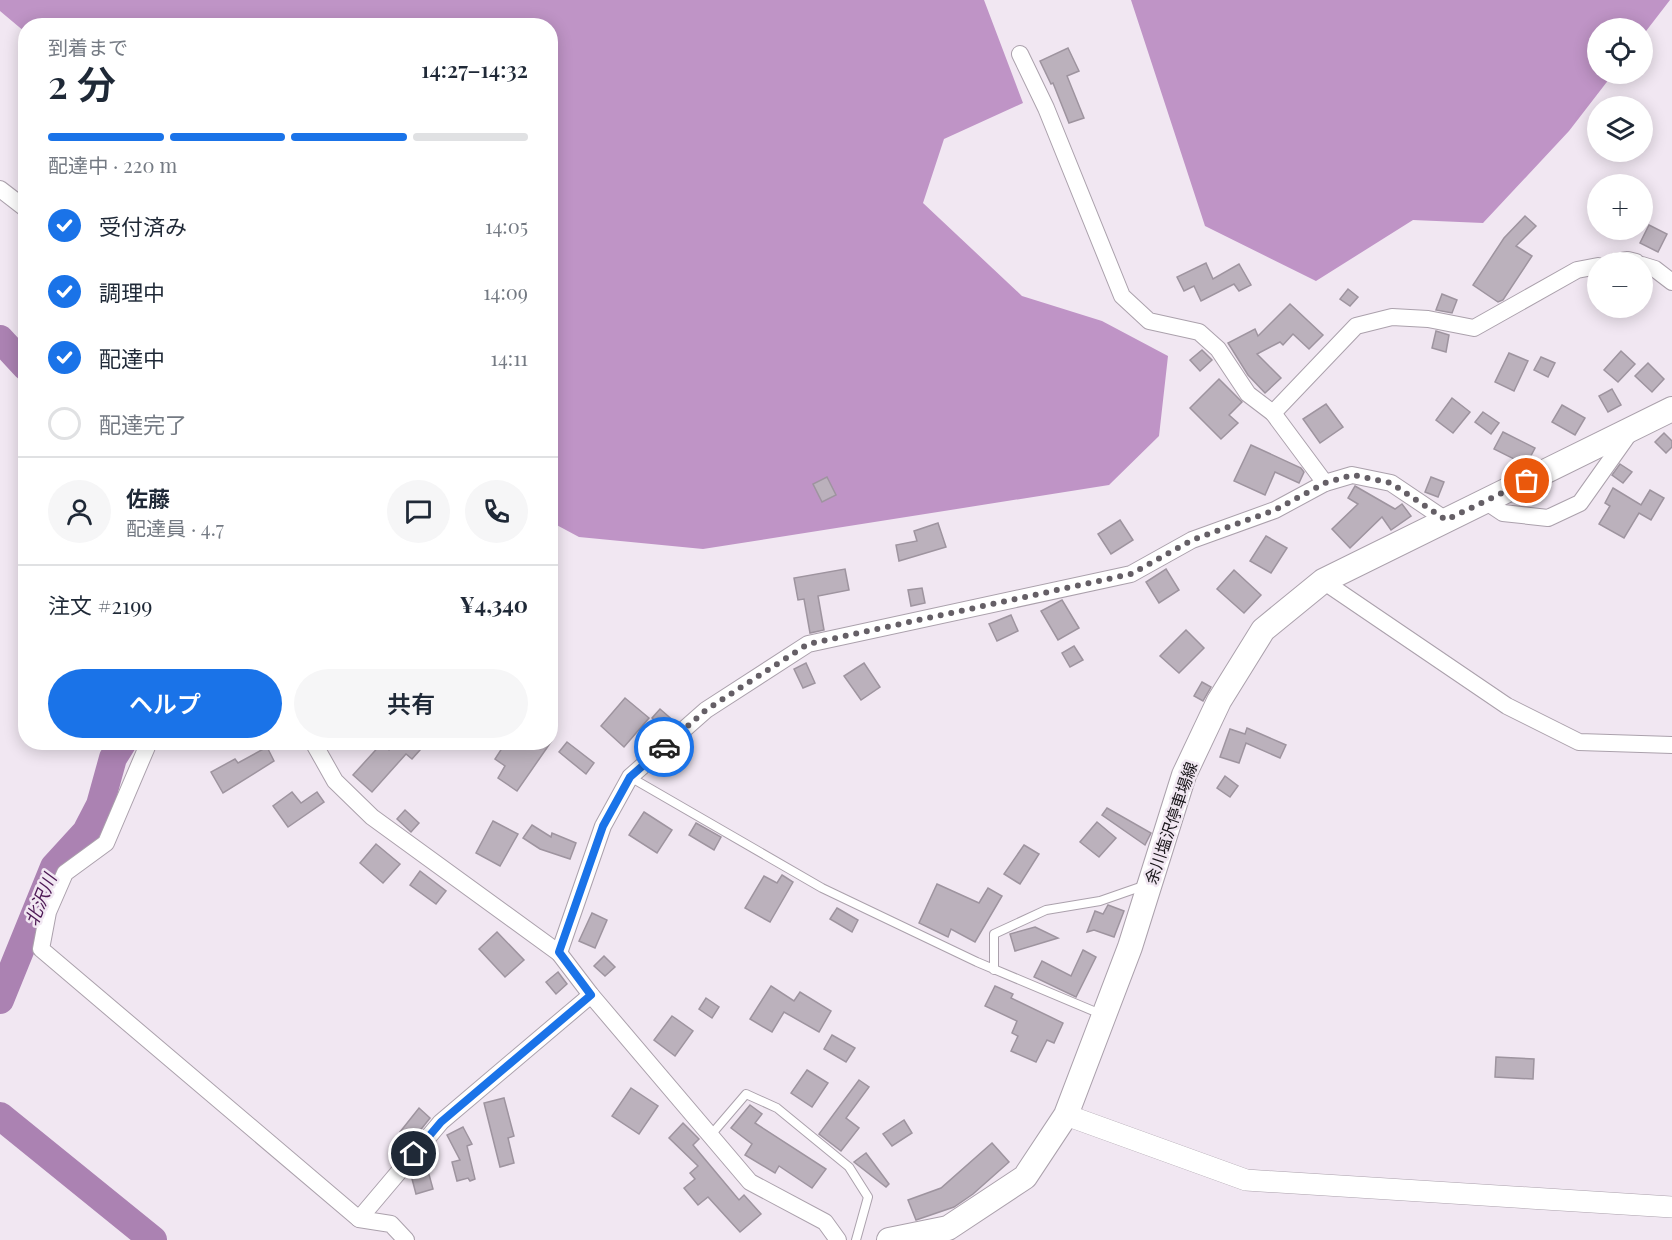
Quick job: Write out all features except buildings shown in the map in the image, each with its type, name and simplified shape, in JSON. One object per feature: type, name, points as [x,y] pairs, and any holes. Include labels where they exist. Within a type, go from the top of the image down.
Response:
[{"type":"main road","name":"余川塩沢停車場線","points":[[889,1240],[948,1228],[1024,1177],[1066,1115],[1104,1016],[1150,884],[1184,775],[1219,701],[1263,630],[1323,581],[1672,409]]},
{"type":"street","points":[[1020,54],[1046,108],[1122,296],[1149,321],[1199,332],[1218,349],[1248,394],[1273,413],[1325,483]]},
{"type":"street","points":[[0,189],[18,203]]},
{"type":"street","points":[[1273,413],[1356,326],[1392,317],[1428,320],[1474,328],[1577,270],[1587,268]]},
{"type":"street","points":[[1653,268],[1672,282]]},
{"type":"street","points":[[1485,501],[1503,513],[1548,518],[1580,503],[1632,429]]},
{"type":"street","points":[[559,952],[603,826],[630,777],[706,710],[808,644],[1131,574],[1192,540],[1275,510],[1325,483],[1353,475],[1391,483],[1446,520]]},
{"type":"street","points":[[1323,581],[1508,706],[1579,742],[1672,745]]},
{"type":"street","points":[[146,750],[106,843],[65,873],[48,912],[41,949],[359,1218],[391,1224],[406,1240]]},
{"type":"street","points":[[318,750],[335,781],[372,817],[559,952],[591,995],[750,1182],[825,1222],[838,1240]]},
{"type":"street","points":[[359,1218],[441,1122],[591,995]]},
{"type":"street","points":[[1066,1115],[1246,1180],[1672,1207]]},
{"type":"lane","points":[[630,777],[822,888],[994,969],[1104,1016]]},
{"type":"lane","points":[[994,969],[994,934],[1046,910],[1100,901],[1150,884]]},
{"type":"lane","points":[[710,1136],[746,1094],[777,1108],[849,1167],[868,1197],[856,1240]]},
{"type":"shaded area","points":[[0,0],[984,0],[1023,103],[944,139],[923,203],[1022,296],[1102,321],[1168,356],[1159,436],[1109,485],[703,549],[579,537],[558,526],[558,18],[18,18],[18,26],[0,11]]},
{"type":"shaded area","points":[[1131,0],[1670,0],[1653,22],[1653,18],[1587,18],[1587,84],[1605,84],[1596,96],[1587,96],[1587,108],[1569,131],[1483,223],[1413,220],[1316,281],[1205,226]]},
{"type":"waterway","name":"北沢川","points":[[0,339],[18,358]]},
{"type":"waterway","name":"北沢川","points":[[0,1000],[54,867],[86,832],[100,805],[113,758],[118,750]]},
{"type":"waterway","name":"北沢川","points":[[0,1116],[153,1240]]},
{"type":"way so far","points":[[664,747],[706,710],[808,644],[968,607],[1131,574],[1192,540],[1275,510],[1325,483],[1353,475],[1391,483],[1446,520],[1527,481]]},
{"type":"route","points":[[414,1154],[441,1122],[591,995],[559,952],[603,826],[630,777],[664,747]]}]
